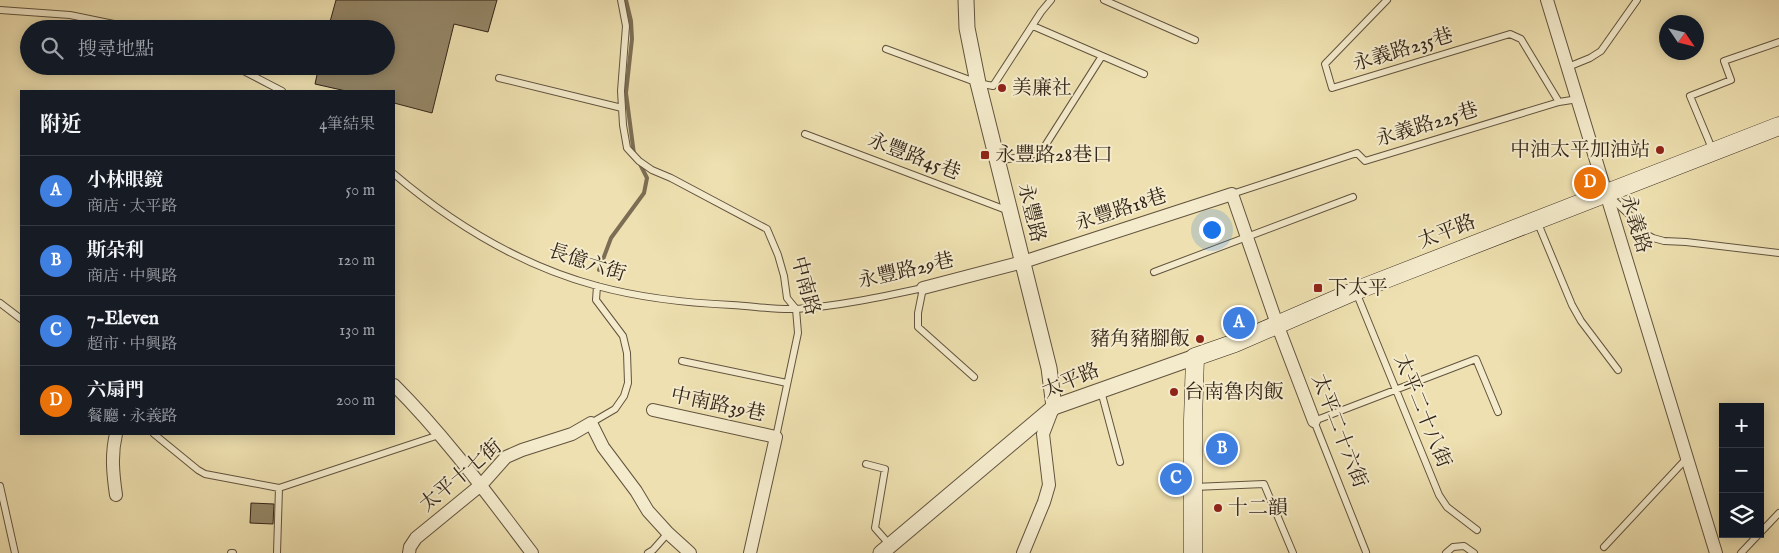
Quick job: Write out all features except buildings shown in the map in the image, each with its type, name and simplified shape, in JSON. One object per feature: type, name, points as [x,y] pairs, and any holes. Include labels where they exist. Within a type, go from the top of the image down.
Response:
[{"type":"main road","name":"太平路","points":[[1195,357],[1234,343],[1356,291],[1779,126]]},
{"type":"main road","points":[[1194,553],[1192,487],[1195,357]]},
{"type":"street","name":"永豐路","points":[[966,0],[967,28],[978,84],[1049,368],[1054,407]]},
{"type":"street","name":"永義路","points":[[1547,0],[1716,553]]},
{"type":"street","name":"太平二十六街","points":[[1232,194],[1277,324],[1314,421]]},
{"type":"street","name":"永豐路18巷","points":[[1023,262],[1232,194]]},
{"type":"street","name":"永豐路29巷","points":[[923,288],[1023,262]]},
{"type":"street","name":"太平路","points":[[885,549],[1054,407],[1195,357]]},
{"type":"street","points":[[395,386],[482,484],[532,553]]},
{"type":"street","points":[[1023,553],[1049,485],[1043,434],[1054,407]]},
{"type":"street","name":"中南路39巷","points":[[653,410],[776,437]]},
{"type":"street","points":[[592,423],[604,447],[648,511],[690,553]]},
{"type":"street","name":"太平十七街","points":[[409,553],[410,547],[416,538],[482,484],[506,457],[572,434],[592,423]]},
{"type":"street","points":[[116,435],[113,455],[116,495]]},
{"type":"street","name":"中南路","points":[[750,553],[776,437]]},
{"type":"lane","name":"中南路","points":[[621,0],[626,26],[622,72],[622,108],[623,126],[628,148],[638,161],[767,229],[772,238],[784,276],[787,298],[796,309],[798,333],[776,437]]},
{"type":"lane","points":[[886,49],[978,84],[993,86],[1050,0]]},
{"type":"lane","points":[[1104,0],[1194,40]]},
{"type":"lane","name":"永義路235巷","points":[[1387,0],[1325,64],[1332,88],[1510,34],[1522,38],[1559,102]]},
{"type":"lane","points":[[1568,67],[1590,58],[1601,50],[1637,0]]},
{"type":"lane","points":[[0,10],[70,15],[94,20]]},
{"type":"lane","points":[[1032,26],[1144,74]]},
{"type":"lane","points":[[1713,152],[1690,96],[1731,80],[1724,61],[1779,42]]},
{"type":"lane","points":[[997,162],[1035,154],[1043,150],[1102,56]]},
{"type":"lane","points":[[251,75],[280,90]]},
{"type":"lane","points":[[499,78],[622,108]]},
{"type":"lane","name":"永義路225巷","points":[[1232,194],[1356,153],[1365,161],[1559,102],[1578,99]]},
{"type":"lane","name":"永豐路45巷","points":[[805,134],[1010,212]]},
{"type":"lane","name":"長億六街","points":[[395,175],[444,213],[496,245],[535,263],[597,286],[646,297],[796,309]]},
{"type":"lane","points":[[1606,193],[1637,222],[1644,233],[1654,238],[1664,241],[1779,253]]},
{"type":"lane","points":[[1154,272],[1353,197]]},
{"type":"lane","points":[[1536,220],[1572,305],[1581,321],[1618,370]]},
{"type":"lane","name":"太平十七街","points":[[592,423],[614,409],[624,396],[628,382],[627,354],[623,336],[596,300],[597,286]]},
{"type":"lane","points":[[923,288],[918,313],[918,327],[974,377]]},
{"type":"lane","name":"永豐路29巷","points":[[796,309],[863,302],[923,288]]},
{"type":"lane","name":"太平二十八街","points":[[1356,291],[1439,495],[1448,507],[1477,530]]},
{"type":"lane","points":[[0,303],[20,319]]},
{"type":"lane","points":[[1314,421],[1476,359],[1498,412]]},
{"type":"lane","points":[[682,361],[787,383]]},
{"type":"lane","points":[[1101,391],[1120,462]]},
{"type":"lane","name":"太平二十六街","points":[[1314,421],[1366,552]]},
{"type":"lane","points":[[155,435],[205,474],[279,488],[440,435]]},
{"type":"lane","points":[[1604,547],[1687,458]]},
{"type":"lane","points":[[866,464],[885,469],[874,528],[885,549]]},
{"type":"lane","points":[[1192,487],[1264,484],[1293,553]]},
{"type":"lane","points":[[0,486],[15,553]]},
{"type":"lane","points":[[277,553],[279,488]]},
{"type":"lane","points":[[1764,530],[1779,513]]},
{"type":"lane","points":[[648,553],[668,533]]},
{"type":"lane","points":[[1742,553],[1756,538]]},
{"type":"lane","points":[[1446,553],[1453,547],[1464,546],[1474,553]]},
{"type":"waterway","points":[[626,0],[631,21],[632,39],[626,93],[634,154]]},
{"type":"waterway","points":[[599,270],[611,238],[644,193],[647,178],[639,162]]},
{"type":"place","name":"美廉社","points":[[1002,88]]},
{"type":"place","name":"中油太平加油站","points":[[1660,150]]},
{"type":"place","name":"永豐路28巷口","points":[[985,155]]},
{"type":"place","name":"六扇門","points":[[1590,183]]},
{"type":"place","name":"下太平","points":[[1318,288]]},
{"type":"place","name":"小林眼鏡","points":[[1239,323]]},
{"type":"place","name":"豬角豬腳飯","points":[[1200,339]]},
{"type":"place","name":"台南魯肉飯","points":[[1174,392]]},
{"type":"place","name":"斯朵利","points":[[1222,449]]},
{"type":"place","name":"7-Eleven","points":[[1176,479]]},
{"type":"place","name":"十二韻","points":[[1218,508]]}]
